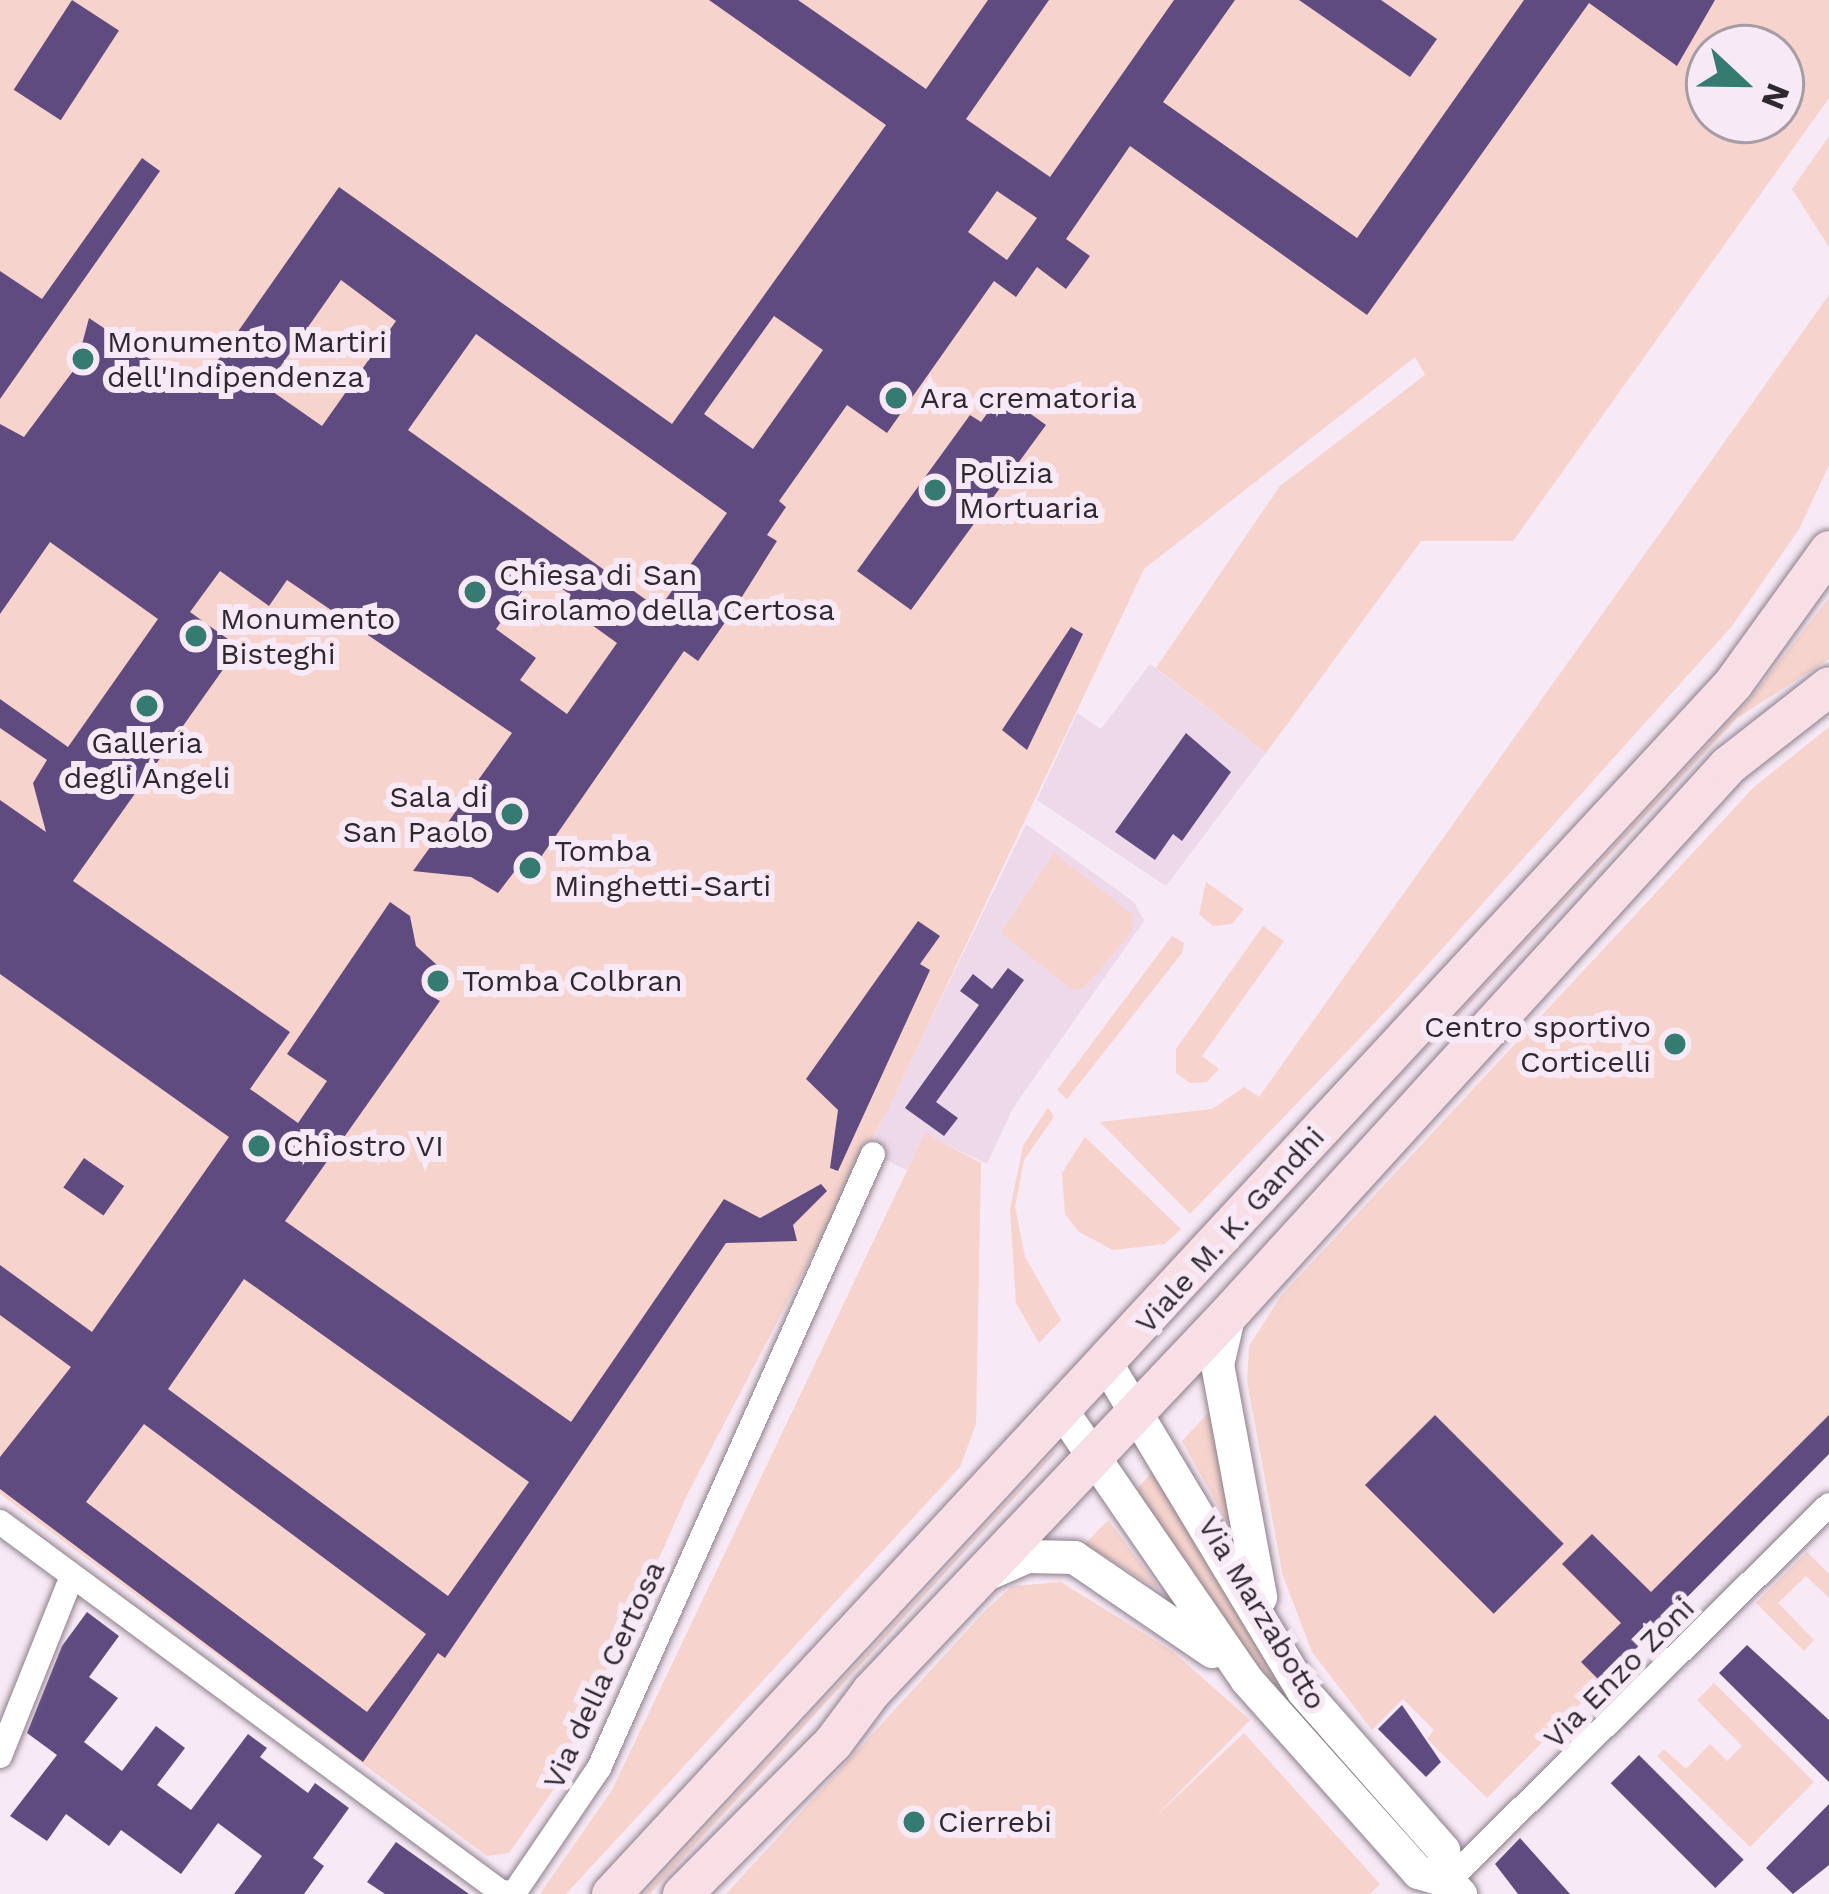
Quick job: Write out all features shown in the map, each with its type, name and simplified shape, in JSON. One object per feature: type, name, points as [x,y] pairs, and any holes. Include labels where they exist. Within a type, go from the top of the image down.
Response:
[{"type":"main road","name":"Viale M. K. Gandhi","points":[[611,1894],[1123,1390],[1733,683],[1829,550]]},
{"type":"main road","name":"Viale M. K. Gandhi","points":[[682,1894],[747,1835],[976,1579],[1077,1435],[1123,1390],[1229,1313],[1728,765],[1829,686]]},
{"type":"street","name":"Via della Certosa","points":[[0,1522],[501,1892],[514,1893],[599,1768],[873,1154]]},
{"type":"street","points":[[1229,1313],[1219,1345],[1220,1387],[1266,1628]]},
{"type":"street","name":"Via Marzabotto","points":[[1123,1390],[1316,1708],[1443,1850],[1454,1887]]},
{"type":"street","name":"Via Marzabotto","points":[[1077,1435],[1246,1679],[1418,1872],[1454,1887]]},
{"type":"street","name":"Via Enzo Zoni","points":[[1454,1887],[1829,1505]]},
{"type":"street","points":[[976,1579],[1027,1556],[1074,1556],[1246,1679]]},
{"type":"street","points":[[0,1756],[72,1576]]},
{"type":"shaded area","points":[[0,0],[1829,0],[1829,98],[1805,132],[1805,24],[1685,24],[1685,144],[1796,144],[1513,541],[1421,541],[1266,753],[1156,668],[1280,486],[1425,375],[1415,357],[1144,569],[890,1105],[687,1495],[561,1779],[509,1853],[487,1856],[0,1494]]},
{"type":"shaded area","points":[[1829,136],[1829,247],[1792,189]]},
{"type":"shaded area","points":[[1829,295],[1829,465],[1799,529],[1732,626],[1386,1011],[1190,1214],[1100,1122],[1212,1109],[1244,1087],[1259,1097]]},
{"type":"shaded area","points":[[1829,598],[1829,659],[1737,718],[1350,1131],[1750,699]]},
{"type":"shaded area","points":[[1150,664],[1266,753],[1166,886],[1037,800],[1077,713],[1101,729]]},
{"type":"shaded area","name":"Centro sportivo Corticelli","points":[[1829,727],[1829,1454],[1487,1798],[1427,1739],[1434,1730],[1403,1699],[1372,1730],[1312,1652],[1283,1576],[1247,1381],[1249,1346],[1281,1296],[1754,787]]},
{"type":"shaded area","points":[[1026,824],[1134,902],[1144,921],[1013,1108],[987,1164],[925,1134],[907,1170],[867,1151]]},
{"type":"shaded area","points":[[1054,853],[1133,915],[1131,933],[1083,989],[1071,989],[1001,933]]},
{"type":"shaded area","points":[[1206,882],[1244,909],[1232,924],[1213,926],[1199,914]]},
{"type":"shaded area","points":[[1263,926],[1284,941],[1202,1056],[1219,1069],[1207,1082],[1190,1083],[1176,1073],[1176,1049]]},
{"type":"shaded area","points":[[1172,936],[1184,943],[1182,953],[1067,1099],[1057,1090]]},
{"type":"shaded area","points":[[1048,1107],[1054,1117],[1024,1160],[1015,1207],[1025,1257],[1061,1320],[1039,1343],[1016,1303],[1010,1209],[1023,1146]]},
{"type":"shaded area","points":[[925,1133],[981,1163],[976,1424],[960,1467],[566,1894],[540,1894],[612,1790]]},
{"type":"shaded area","points":[[1085,1137],[1181,1229],[1165,1244],[1113,1250],[1079,1232],[1065,1214],[1062,1173]]},
{"type":"shaded area","points":[[1211,1410],[1233,1533],[1182,1441]]},
{"type":"shaded area","points":[[1053,1453],[650,1894],[644,1894]]},
{"type":"shaded area","points":[[1154,1470],[1426,1855],[1261,1669],[1149,1521],[1134,1492]]},
{"type":"shaded area","points":[[1108,1520],[1157,1585],[1158,1589],[1085,1544]]},
{"type":"shaded area","points":[[1807,1552],[1829,1574],[1829,1598],[1806,1576],[1778,1603],[1814,1640],[1804,1651],[1756,1603]]},
{"type":"shaded area","points":[[1061,1582],[1172,1651],[1250,1720],[1153,1819],[1244,1733],[1380,1884],[1370,1894],[726,1894],[985,1611],[1012,1586]]},
{"type":"shaded area","points":[[1714,1683],[1814,1782],[1750,1847],[1657,1756],[1664,1749],[1686,1769],[1710,1744],[1727,1761],[1742,1746],[1697,1700]]},
{"type":"building","points":[[72,0],[119,30],[61,120],[14,90]]},
{"type":"building","points":[[709,0],[798,0],[926,89],[988,0],[1049,0],[966,119],[1050,177],[1174,0],[1235,0],[1163,102],[1357,238],[1524,0],[1715,0],[1701,24],[1685,24],[1685,52],[1677,66],[1589,3],[1367,315],[1130,146],[1066,239],[1090,256],[1066,289],[1037,267],[1016,297],[994,281],[887,433],[847,405],[779,501],[786,507],[767,535],[777,541],[698,661],[684,651],[525,880],[514,872],[498,893],[471,877],[413,871],[512,733],[287,580],[269,606],[220,571],[190,612],[239,647],[73,881],[290,1032],[250,1089],[298,1123],[327,1081],[287,1054],[390,902],[410,916],[416,946],[447,974],[431,996],[440,1001],[285,1221],[571,1422],[724,1199],[760,1218],[821,1184],[827,1191],[793,1225],[797,1241],[726,1243],[445,1658],[438,1653],[363,1762],[0,1489],[0,1457],[71,1367],[0,1315],[0,1265],[92,1332],[229,1137],[0,974],[0,800],[46,832],[33,783],[47,760],[0,728],[0,699],[68,747],[158,619],[50,542],[0,614],[0,424],[24,437],[76,367],[89,318],[181,380],[187,369],[204,380],[339,187],[672,424],[886,125]],"holes":[[[997,191],[1037,218],[1007,260],[968,232]],[[341,280],[396,321],[322,426],[266,387]],[[774,316],[823,350],[753,449],[704,414]],[[476,334],[727,513],[659,609],[408,430]],[[536,571],[571,595],[564,605],[617,643],[567,714],[520,680],[536,658],[496,629]],[[244,1279],[529,1482],[448,1596],[168,1389]],[[144,1424],[426,1634],[367,1712],[86,1502]]]},
{"type":"building","points":[[1299,0],[1381,0],[1437,39],[1410,77]]},
{"type":"building","points":[[142,158],[160,171],[0,399],[0,271],[42,299]]},
{"type":"building","points":[[1002,393],[1046,425],[911,610],[857,571],[970,415],[981,422]]},
{"type":"building","points":[[1071,627],[1083,634],[1027,750],[1002,730]]},
{"type":"building","points":[[1186,733],[1231,772],[1182,841],[1173,834],[1155,860],[1115,832]]},
{"type":"building","points":[[918,921],[940,936],[920,964],[930,970],[838,1171],[830,1168],[838,1110],[806,1079]]},
{"type":"building","points":[[1008,968],[1024,980],[936,1102],[958,1118],[944,1136],[905,1108],[979,1005],[960,991],[973,974],[992,989]]},
{"type":"building","points":[[84,1158],[124,1186],[103,1216],[63,1187]]},
{"type":"building","points":[[1435,1415],[1564,1544],[1494,1614],[1365,1485]]},
{"type":"building","points":[[1829,1415],[1829,1454],[1602,1683],[1581,1662],[1621,1623],[1562,1564],[1592,1534],[1651,1592]]},
{"type":"building","points":[[87,1612],[119,1636],[89,1677],[118,1698],[84,1742],[122,1771],[156,1726],[185,1748],[157,1785],[191,1810],[248,1734],[267,1748],[260,1757],[308,1793],[315,1783],[349,1808],[313,1858],[324,1866],[304,1894],[234,1894],[262,1856],[218,1823],[181,1874],[121,1830],[109,1846],[66,1814],[47,1841],[10,1816],[57,1755],[27,1733],[62,1646]]},
{"type":"building","points":[[1747,1645],[1829,1720],[1829,1782],[1719,1673]]},
{"type":"building","points":[[1402,1705],[1441,1762],[1426,1777],[1378,1729]]},
{"type":"building","points":[[1639,1755],[1744,1860],[1715,1888],[1611,1783]]},
{"type":"building","points":[[1829,1804],[1829,1865],[1793,1894],[1766,1868]]},
{"type":"building","points":[[1520,1838],[1570,1894],[1518,1894],[1495,1864]]},
{"type":"building","points":[[396,1842],[469,1894],[385,1894],[367,1882]]},
{"type":"place","name":"Monumento Martiri dell'Indipendenza","points":[[83,359]]},
{"type":"place","name":"Ara crematoria","points":[[896,398]]},
{"type":"place","name":"Polizia Mortuaria","points":[[935,490]]},
{"type":"place","name":"Chiesa di San Girolamo della Certosa","points":[[475,592]]},
{"type":"place","name":"Monumento Bisteghi","points":[[196,636]]},
{"type":"place","name":"Galleria degli Angeli","points":[[147,706]]},
{"type":"place","name":"Sala di San Paolo","points":[[512,814]]},
{"type":"place","name":"Tomba Minghetti-Sarti","points":[[530,868]]},
{"type":"place","name":"Tomba Colbran","points":[[438,981]]},
{"type":"place","name":"Centro sportivo Corticelli","points":[[1675,1044]]},
{"type":"place","name":"Chiostro VI","points":[[259,1146]]},
{"type":"place","name":"Cierrebi","points":[[914,1822]]}]
